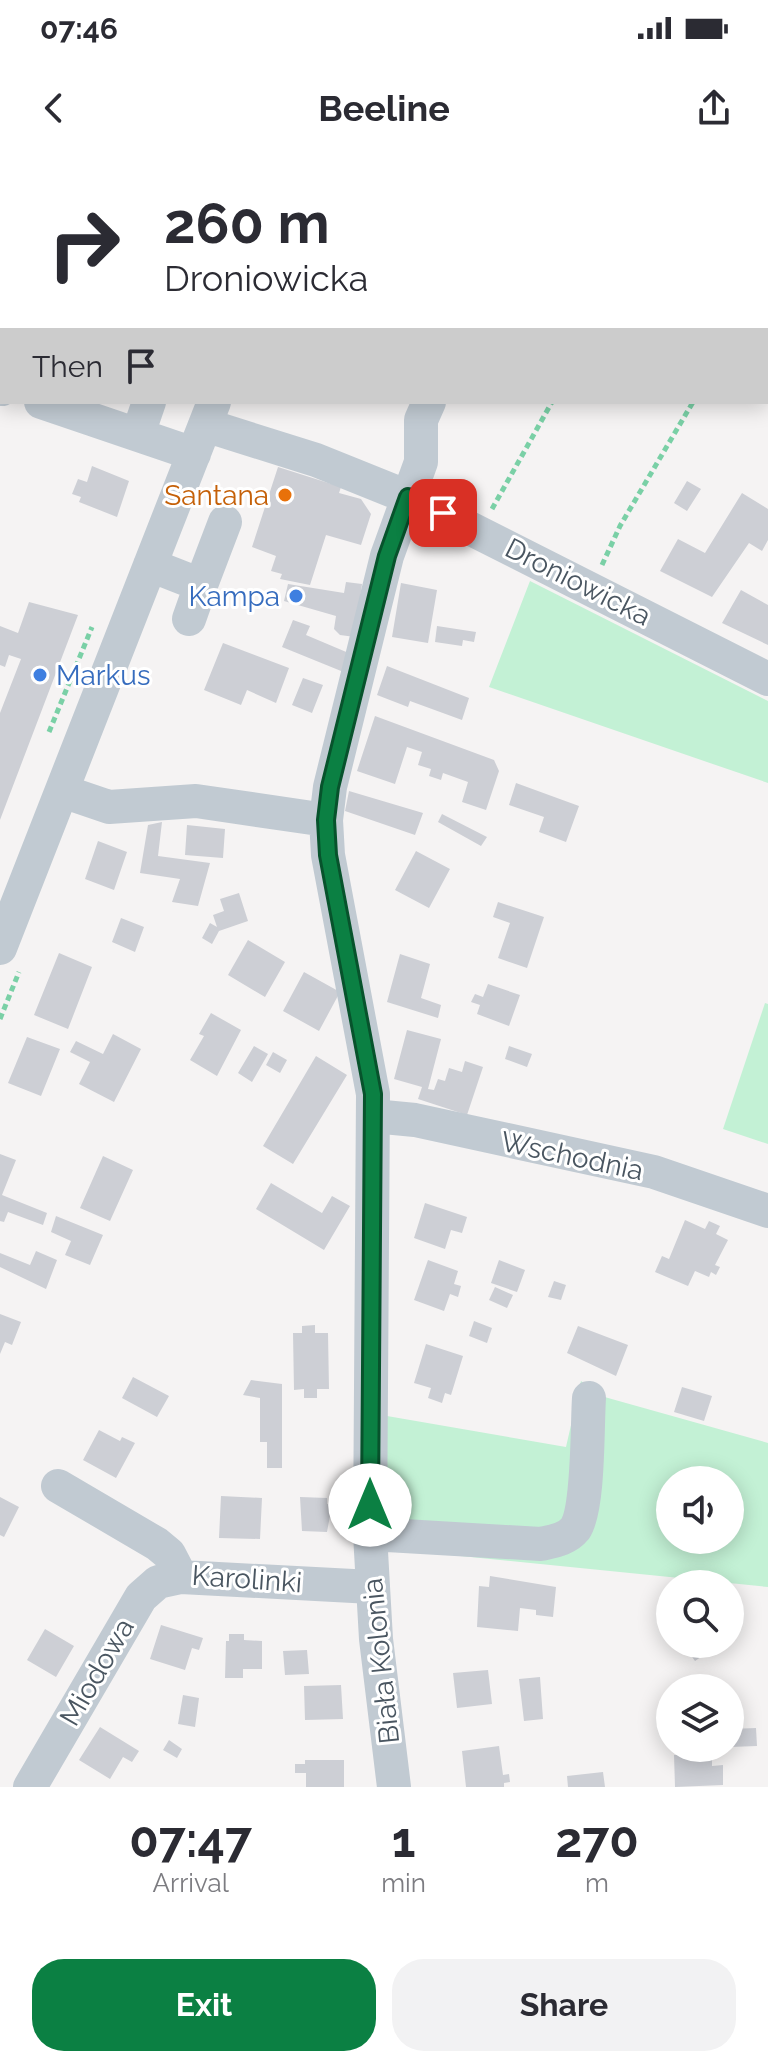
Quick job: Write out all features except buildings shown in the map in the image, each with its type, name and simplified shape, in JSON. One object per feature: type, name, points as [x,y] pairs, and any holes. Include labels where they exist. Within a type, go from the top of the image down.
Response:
[{"type":"street","name":"Droniowicka","points":[[47,404],[138,434],[204,427],[316,460],[408,497],[479,531],[768,679]]},
{"type":"street","points":[[138,434],[148,404]]},
{"type":"street","name":"Biała Kolonia","points":[[385,1782],[370,1534],[373,1116],[369,1064],[328,855],[326,820],[330,787],[387,556],[421,462],[421,420],[428,404]]},
{"type":"street","points":[[0,948],[204,427]]},
{"type":"street","points":[[189,619],[225,522]]},
{"type":"street","points":[[150,565],[201,585]]},
{"type":"street","points":[[62,791],[109,807],[196,801],[326,820]]},
{"type":"street","name":"Wschodnia","points":[[373,1116],[415,1120],[654,1172],[768,1211]]},
{"type":"street","points":[[370,1534],[541,1544],[560,1540],[574,1530],[582,1512],[589,1398]]},
{"type":"street","name":"Karolinki","points":[[58,1486],[157,1544],[169,1554],[181,1577],[372,1587]]},
{"type":"street","name":"Miodowa","points":[[30,1787],[141,1597],[158,1582],[181,1577]]},
{"type":"path","points":[[479,531],[551,404]]},
{"type":"path","points":[[589,587],[620,526],[692,404]]},
{"type":"green space","points":[[530,581],[768,701],[768,783],[489,687]]},
{"type":"green space","points":[[765,1003],[768,1004],[768,1144],[723,1129]]},
{"type":"green space","points":[[581,1381],[601,1396],[768,1443],[768,1587],[744,1585],[744,1570],[656,1570],[656,1576],[382,1548],[387,1416],[566,1447]]},
{"type":"place","name":"Santana","points":[[285,495]]},
{"type":"place","name":"Kampa","points":[[296,596]]},
{"type":"place","name":"Markus","points":[[40,675]]},
{"type":"route","points":[[370,1505],[373,1094],[328,855],[327,802],[387,556],[401,512],[408,497],[443,513]]}]
